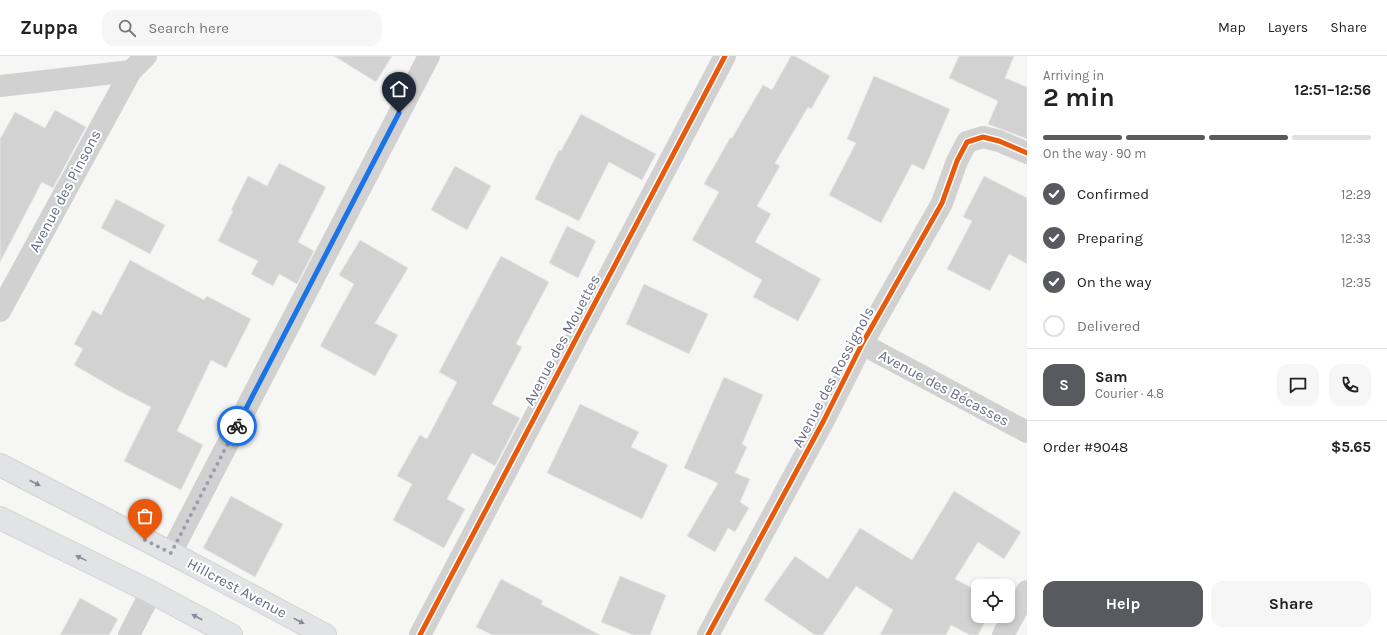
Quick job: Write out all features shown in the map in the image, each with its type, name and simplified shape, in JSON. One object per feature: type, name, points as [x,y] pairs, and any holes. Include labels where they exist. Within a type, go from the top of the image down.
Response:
[{"type":"main road","name":"Hillcrest Avenue","points":[[0,465],[171,553],[325,635]]},
{"type":"main road","points":[[0,518],[151,592],[231,635]]},
{"type":"street","points":[[171,553],[429,56]]},
{"type":"street","name":"Avenue des Mouettes","points":[[420,635],[725,56]]},
{"type":"street","name":"Avenue des Pinsons","points":[[0,86],[138,63]]},
{"type":"street","name":"Avenue des Pinsons","points":[[0,311],[138,63]]},
{"type":"street","name":"Avenue des Rossignols","points":[[708,635],[821,427],[862,344],[942,203],[957,161],[967,142],[983,137],[999,140],[1027,153]]},
{"type":"street","name":"Avenue des Bécasses","points":[[862,344],[1027,432]]},
{"type":"street","points":[[1003,635],[1027,590]]},
{"type":"street","points":[[129,635],[151,592]]},
{"type":"building","points":[[334,56],[392,56],[376,82]]},
{"type":"building","points":[[791,56],[795,56],[830,76],[811,109],[808,107],[775,163],[780,166],[757,206],[771,214],[755,242],[821,279],[798,321],[753,297],[762,280],[692,240],[719,192],[704,184],[730,138],[732,138],[763,85],[772,90]]},
{"type":"building","points":[[959,56],[1014,56],[1005,78],[1027,87],[1027,139],[988,124],[998,101],[949,78]]},
{"type":"building","points":[[874,76],[950,109],[924,170],[912,164],[881,223],[829,195],[856,143],[847,139]]},
{"type":"building","points":[[55,110],[86,127],[53,188],[42,182],[0,262],[0,139],[15,112],[45,128]]},
{"type":"building","points":[[581,114],[656,154],[642,180],[609,162],[579,221],[535,199],[559,150],[561,151]]},
{"type":"building","points":[[279,163],[326,187],[298,242],[314,251],[297,284],[279,274],[273,286],[251,274],[258,261],[218,241],[248,176],[267,186]]},
{"type":"building","points":[[455,166],[491,186],[467,230],[431,210]]},
{"type":"building","points":[[984,176],[1027,198],[1027,264],[1009,254],[990,291],[947,269],[972,221],[963,217]]},
{"type":"building","points":[[116,199],[165,225],[150,254],[101,228]]},
{"type":"building","points":[[567,226],[596,241],[578,278],[549,263]]},
{"type":"building","points":[[360,240],[408,268],[375,323],[398,335],[375,376],[320,346],[354,284],[339,275]]},
{"type":"building","points":[[501,256],[549,282],[516,344],[522,347],[492,404],[520,418],[495,466],[472,453],[447,499],[465,509],[444,548],[393,520],[412,484],[397,476],[420,435],[427,439],[457,382],[439,372]]},
{"type":"building","points":[[130,260],[204,300],[207,296],[251,319],[226,368],[211,360],[177,431],[203,445],[181,490],[124,461],[151,407],[119,391],[74,365],[83,349],[74,344],[93,310],[101,315]]},
{"type":"building","points":[[644,284],[708,314],[689,354],[626,324]]},
{"type":"building","points":[[724,377],[763,395],[742,444],[747,447],[735,473],[750,479],[740,502],[749,508],[735,532],[728,528],[715,552],[687,536],[718,483],[684,468]]},
{"type":"building","points":[[580,404],[639,432],[631,447],[668,465],[642,519],[547,473]]},
{"type":"building","points":[[954,491],[1021,532],[1004,559],[978,542],[955,579],[971,587],[971,623],[984,623],[978,635],[970,635],[951,625],[946,635],[880,635],[893,610],[856,586],[823,635],[815,635],[764,600],[795,556],[828,579],[860,528],[912,560]]},
{"type":"building","points":[[231,496],[283,524],[255,577],[203,548]]},
{"type":"building","points":[[620,576],[666,595],[650,635],[633,635],[601,622]]},
{"type":"building","points":[[501,579],[543,601],[541,604],[600,635],[492,635],[476,627]]},
{"type":"building","points":[[80,598],[118,619],[109,635],[60,635]]},
{"type":"cycle path","points":[[420,635],[725,56]]},
{"type":"cycle path","points":[[708,635],[824,420],[862,344],[942,203],[957,161],[967,142],[983,137],[999,141],[1027,153]]},
{"type":"way so far","points":[[145,540],[171,553],[237,426]]},
{"type":"route","points":[[237,426],[399,113]]}]
